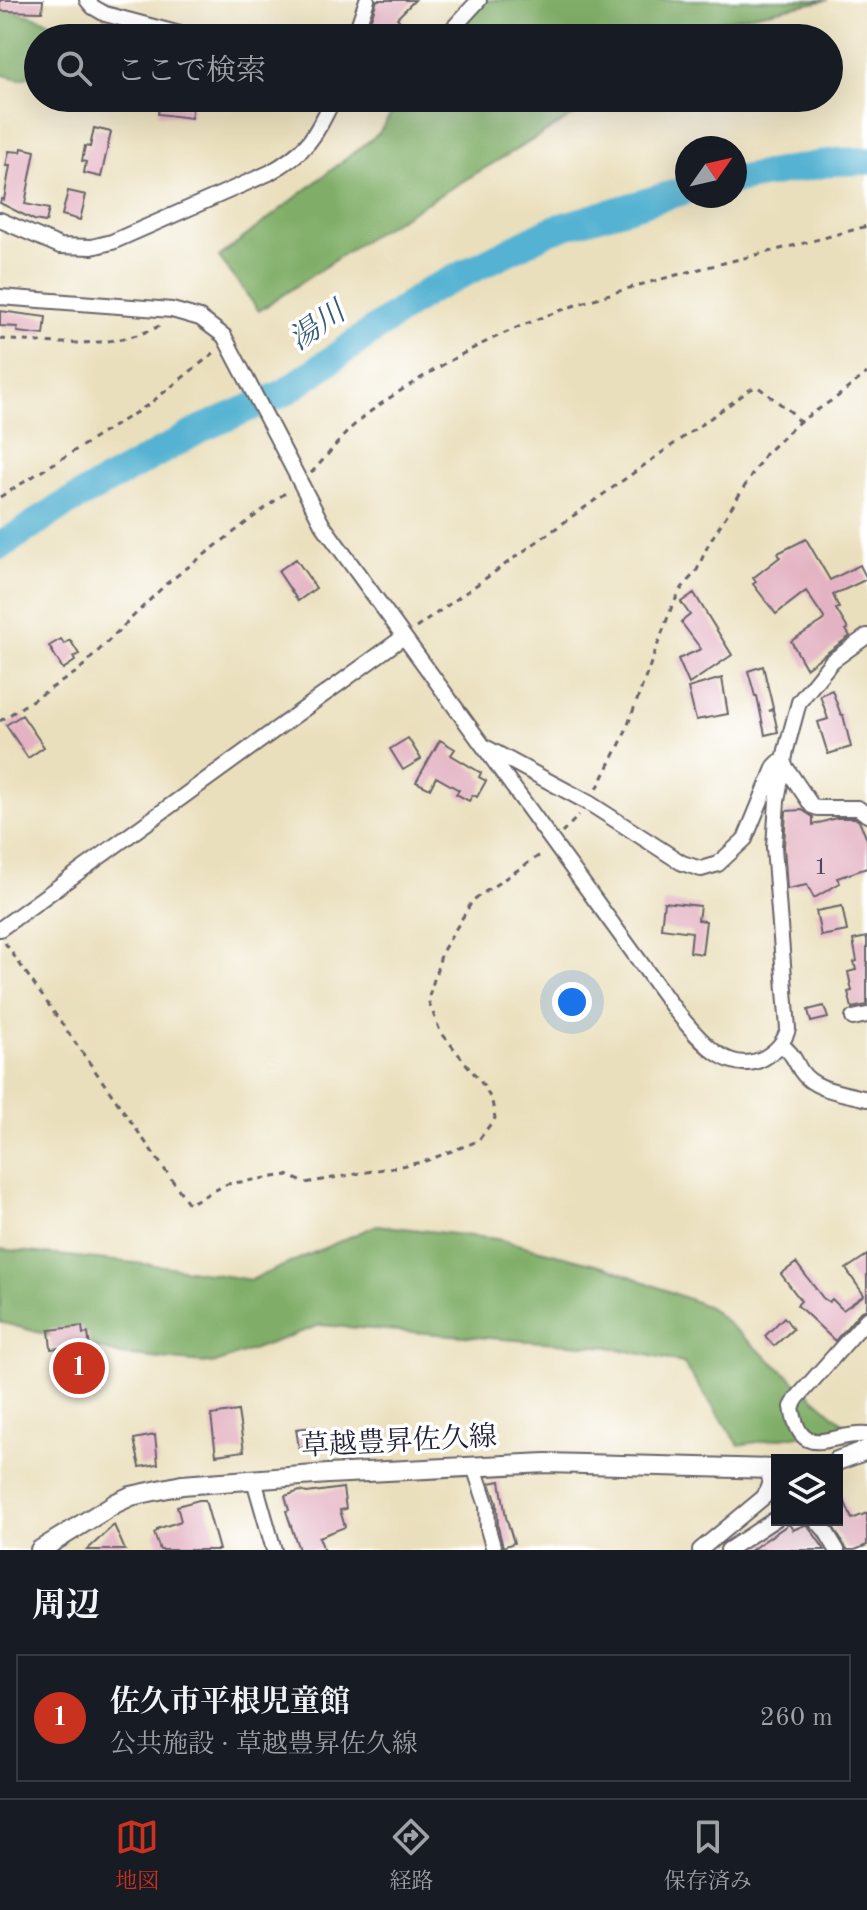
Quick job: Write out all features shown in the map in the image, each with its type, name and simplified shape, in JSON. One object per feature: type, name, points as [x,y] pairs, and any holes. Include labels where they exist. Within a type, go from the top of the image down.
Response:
[{"type":"main road","points":[[843,1459],[867,1450]]},
{"type":"main road","name":"草越豊昇佐久線","points":[[40,1550],[99,1512],[131,1496],[182,1485],[546,1463],[771,1469]]},
{"type":"street","points":[[87,0],[105,14],[142,24]]},
{"type":"street","points":[[359,24],[367,0]]},
{"type":"street","points":[[457,24],[479,0]]},
{"type":"street","points":[[0,220],[60,246],[92,247],[112,242],[293,160],[314,138],[327,112]]},
{"type":"street","points":[[0,297],[172,310],[200,318],[216,328],[229,344],[322,524],[402,638],[675,1010],[711,1049],[734,1061],[748,1063],[768,1055],[786,1038],[789,1020],[774,847],[783,763],[799,702],[824,668],[867,636]]},
{"type":"street","points":[[0,929],[402,638]]},
{"type":"street","points":[[481,745],[589,803],[682,863],[701,869],[729,856],[745,839],[775,766],[783,763]]},
{"type":"street","points":[[783,763],[812,806],[858,808],[867,815]]},
{"type":"street","points":[[781,1045],[790,1051],[801,1071],[821,1087],[867,1099]]},
{"type":"street","points":[[867,1319],[792,1407],[799,1433],[807,1441],[867,1435]]},
{"type":"street","points":[[474,1467],[487,1506],[488,1529],[494,1550]]},
{"type":"street","points":[[700,1550],[764,1497],[771,1479]]},
{"type":"street","points":[[254,1480],[274,1550]]},
{"type":"street","points":[[728,1550],[771,1522]]},
{"type":"street","points":[[821,1526],[837,1550]]},
{"type":"path","points":[[0,721],[78,671],[166,584],[298,478],[312,472],[352,427],[400,391],[457,356],[497,335],[650,280],[867,226]]},
{"type":"path","points":[[0,339],[129,339],[164,324],[172,310]]},
{"type":"path","points":[[0,497],[148,405],[229,344]]},
{"type":"path","points":[[0,937],[189,1204],[227,1184],[287,1175],[305,1183],[423,1162],[478,1141],[495,1118],[492,1101],[461,1055],[440,1031],[428,1000],[442,952],[473,900],[538,859],[589,803],[623,738],[672,606],[697,570],[709,543],[765,454],[799,422],[867,373]]},
{"type":"path","points":[[402,638],[751,389],[758,387],[766,391],[799,422]]},
{"type":"green space","points":[[482,0],[828,0],[710,24],[457,24]]},
{"type":"green space","points":[[0,7],[53,24],[24,24],[24,78],[0,74]]},
{"type":"green space","points":[[392,112],[579,112],[369,237],[259,311],[219,257],[379,133]]},
{"type":"green space","points":[[377,1225],[497,1239],[607,1267],[709,1307],[848,1427],[739,1445],[683,1363],[609,1347],[320,1325],[213,1364],[122,1355],[0,1322],[0,1249],[164,1266],[251,1280]]},
{"type":"building","points":[[0,0],[43,0],[42,12],[0,11]]},
{"type":"building","points":[[377,0],[415,0],[397,18],[403,24],[370,22]]},
{"type":"building","points":[[158,112],[192,112],[191,118]]},
{"type":"building","points":[[94,128],[111,132],[101,177],[84,173],[86,162],[82,161],[85,146],[90,147]]},
{"type":"building","points":[[22,148],[35,151],[25,204],[49,209],[46,222],[34,220],[0,203],[1,199],[4,200],[10,166],[6,166],[9,151],[21,152]]},
{"type":"building","points":[[68,191],[86,195],[80,220],[62,215]]},
{"type":"building","points":[[0,311],[46,317],[44,335],[17,332],[18,327],[0,326]]},
{"type":"building","points":[[806,539],[830,580],[860,565],[867,579],[833,595],[839,608],[836,609],[850,636],[806,668],[791,641],[824,618],[806,591],[776,614],[753,584],[756,582],[753,578],[780,557],[778,553]]},
{"type":"building","points":[[296,559],[316,588],[298,601],[278,571]]},
{"type":"building","points":[[694,593],[732,655],[689,684],[678,659],[701,649],[681,622],[690,615],[681,602]]},
{"type":"building","points":[[61,639],[64,644],[70,640],[79,654],[63,669],[49,646]]},
{"type":"building","points":[[763,666],[773,708],[769,711],[773,710],[778,732],[765,735],[748,671]]},
{"type":"building","points":[[722,678],[728,714],[696,720],[688,688]]},
{"type":"building","points":[[832,690],[843,715],[851,747],[828,754],[818,722],[828,719],[820,695]]},
{"type":"building","points":[[22,715],[44,747],[28,758],[6,725]]},
{"type":"building","points":[[408,738],[421,759],[403,770],[390,749]]},
{"type":"building","points":[[440,740],[455,749],[451,755],[481,773],[479,777],[486,781],[477,797],[473,795],[469,801],[456,794],[459,790],[436,777],[430,789],[416,782]]},
{"type":"building","points":[[802,810],[813,817],[813,825],[836,818],[855,818],[867,839],[867,868],[837,878],[840,883],[814,898],[807,885],[787,889],[784,846],[786,811]]},
{"type":"building","points":[[664,902],[700,906],[698,920],[706,921],[702,954],[690,952],[692,932],[661,928]]},
{"type":"building","points":[[842,906],[847,931],[821,936],[816,911]]},
{"type":"building","points":[[867,937],[867,1005],[852,1008],[848,972],[856,970],[853,940]]},
{"type":"building","points":[[824,1006],[828,1018],[811,1022],[808,1010]]},
{"type":"building","points":[[867,1255],[867,1309],[860,1312],[835,1341],[797,1305],[801,1301],[781,1274],[796,1263],[823,1298],[829,1302],[832,1299],[843,1310],[864,1295],[846,1269]]},
{"type":"building","points":[[784,1317],[793,1329],[774,1346],[765,1336]]},
{"type":"building","points":[[82,1326],[83,1334],[88,1333],[98,1384],[70,1387],[69,1380],[64,1380],[60,1348],[51,1349],[49,1330]]},
{"type":"building","points":[[238,1411],[244,1451],[216,1455],[211,1415]]},
{"type":"building","points":[[315,1427],[318,1446],[299,1448],[296,1429]]},
{"type":"building","points":[[155,1435],[158,1464],[140,1467],[134,1439]]},
{"type":"building","points":[[500,1481],[514,1543],[503,1547],[497,1503],[490,1483]]},
{"type":"building","points":[[343,1488],[346,1509],[340,1510],[345,1527],[319,1537],[324,1550],[299,1550],[286,1511],[289,1510],[285,1496],[300,1491],[307,1493]]},
{"type":"building","points":[[843,1497],[852,1519],[867,1513],[867,1545],[847,1550],[833,1526],[843,1526]]},
{"type":"building","points":[[205,1500],[219,1550],[160,1550],[154,1533],[157,1529],[181,1521],[177,1506]]},
{"type":"building","points":[[114,1525],[125,1550],[87,1550]]},
{"type":"building","points":[[786,1526],[793,1530],[808,1526],[825,1550],[751,1550]]},
{"type":"waterway","name":"湯川","points":[[747,178],[834,162],[867,161]]},
{"type":"waterway","name":"湯川","points":[[0,546],[59,508],[203,428],[284,393],[427,292],[551,230],[675,194]]},
{"type":"place","name":"佐久市平根児童館","points":[[79,1368]]}]
